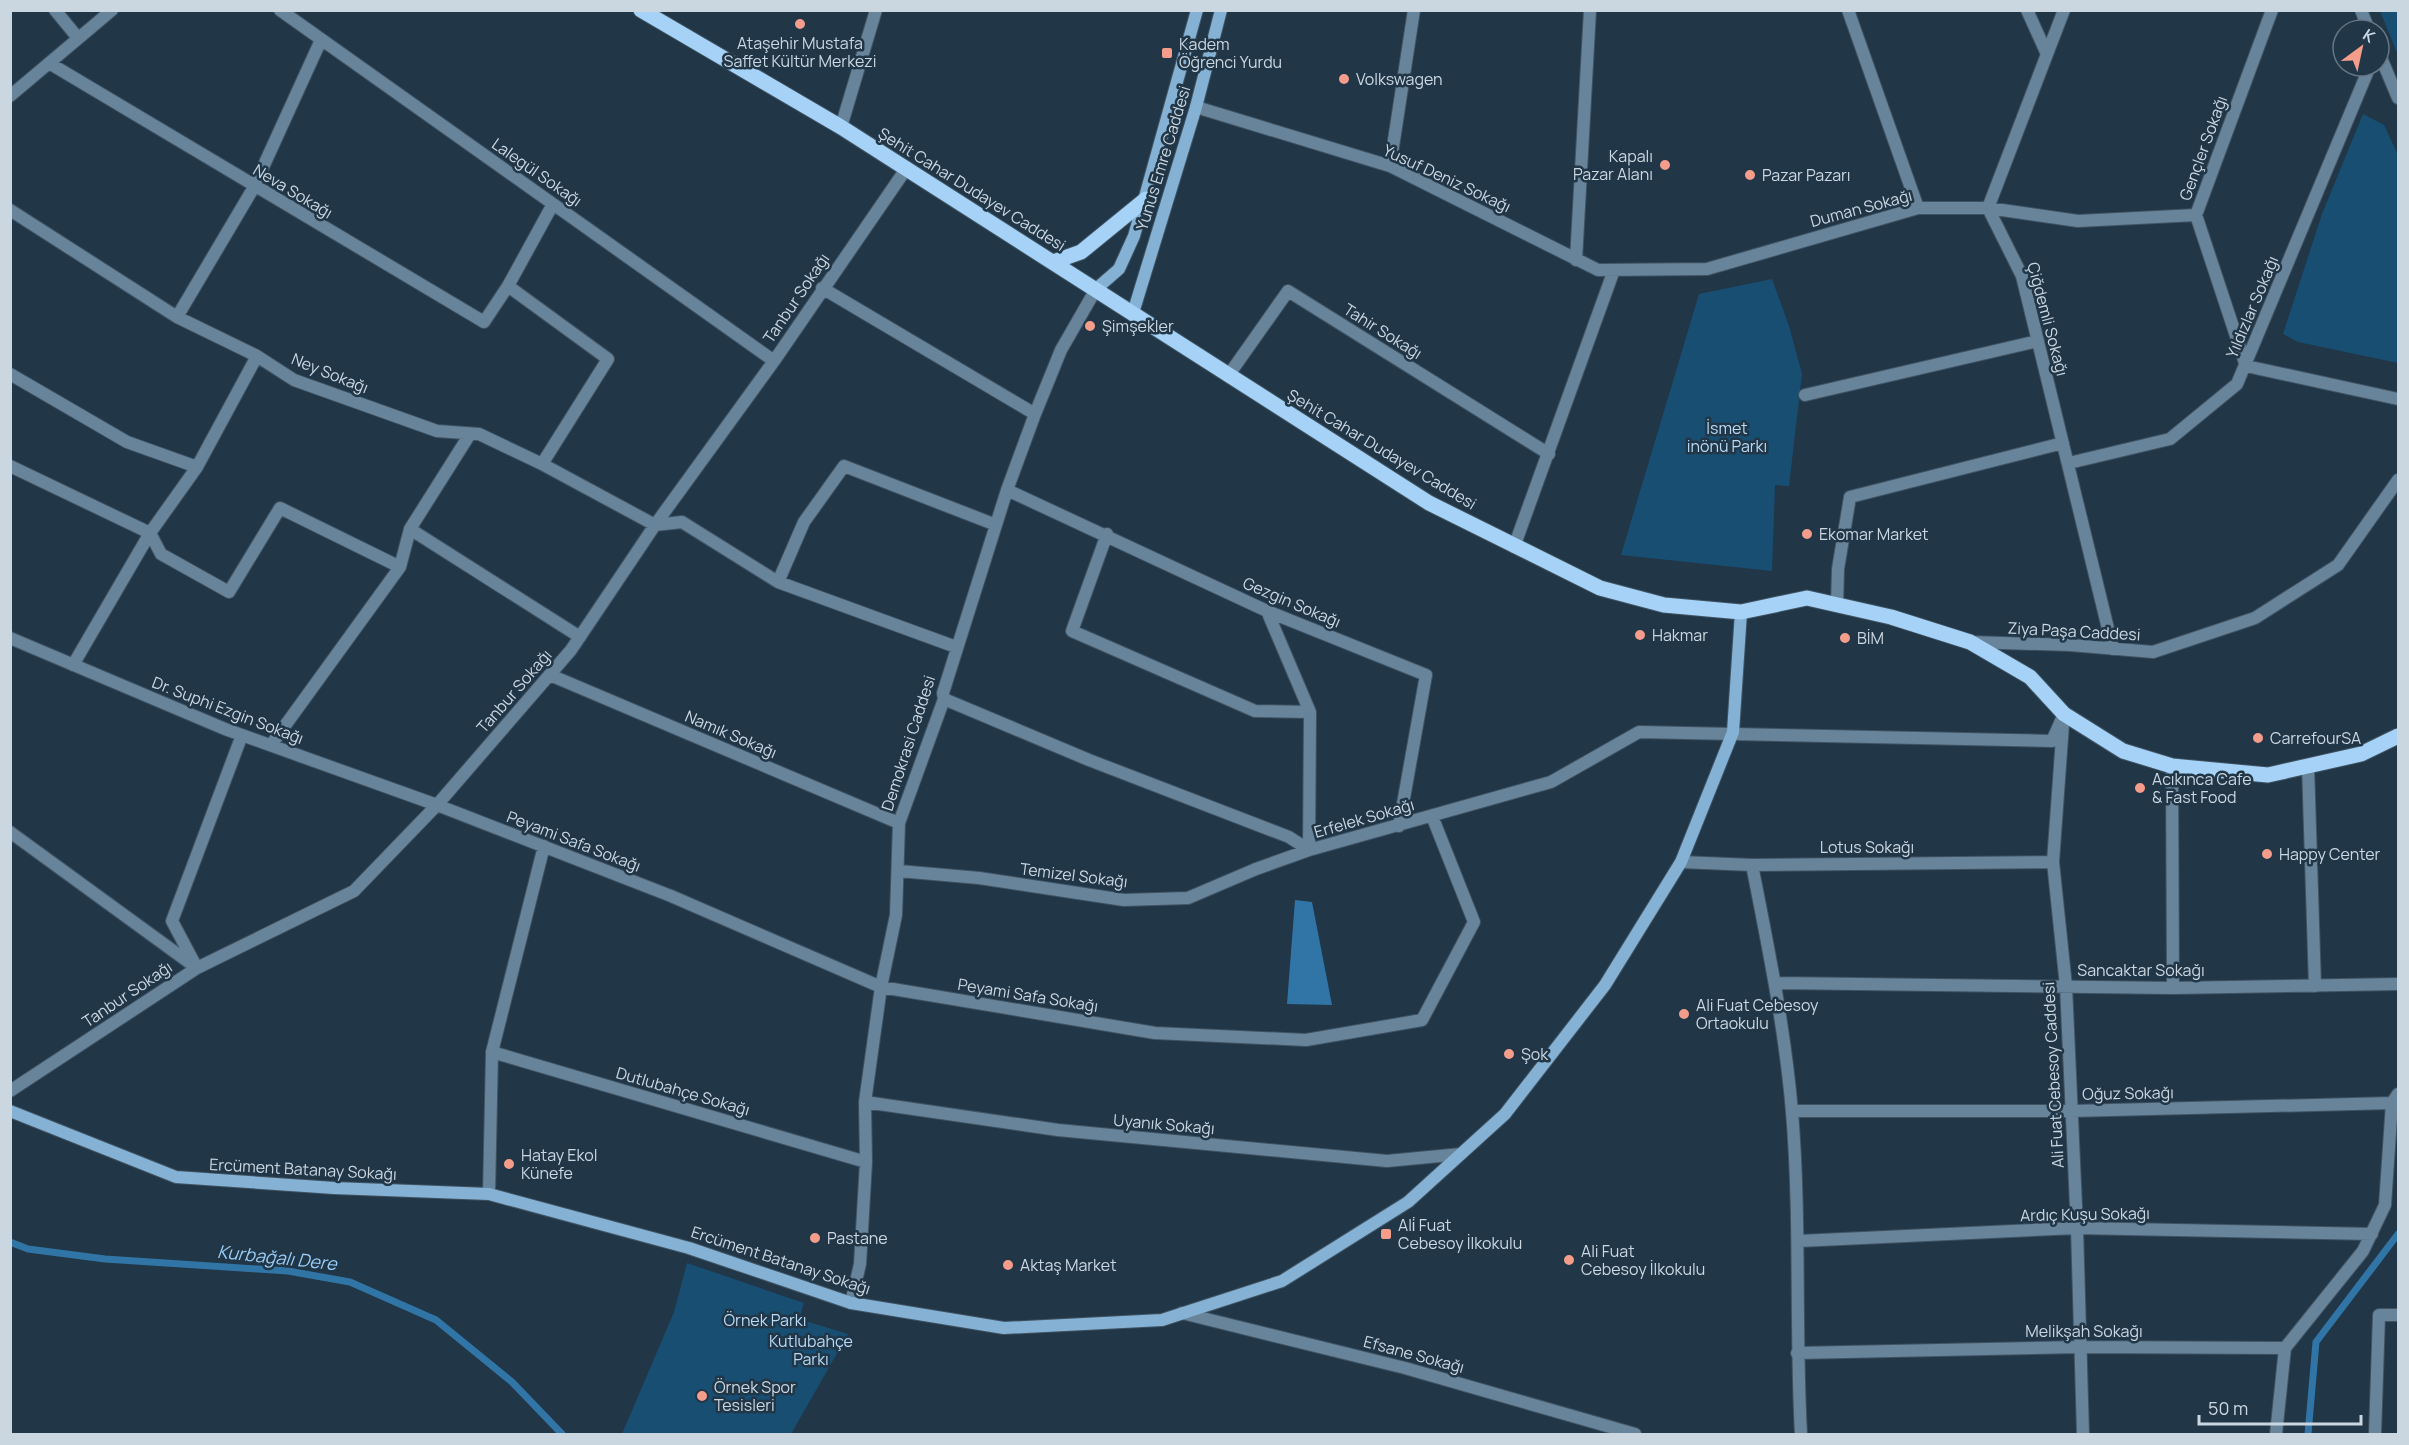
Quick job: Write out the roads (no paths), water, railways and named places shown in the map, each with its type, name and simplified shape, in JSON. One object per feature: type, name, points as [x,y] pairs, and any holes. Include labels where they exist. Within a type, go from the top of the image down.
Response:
[{"type":"main road","name":"Şehit Cahar Dudayev Caddesi","points":[[641,10],[841,127],[1428,503],[1600,588],[1664,604],[1742,612],[1807,598],[1892,617],[1970,642],[2030,677],[2064,714],[2123,751],[2172,766],[2268,776],[2361,754],[2398,736]]},
{"type":"main road","points":[[1053,262],[1081,252],[1146,199]]},
{"type":"street","points":[[55,10],[78,38]]},
{"type":"street","points":[[10,96],[112,10]]},
{"type":"street","name":"Lalegül Sokağı","points":[[280,10],[774,361]]},
{"type":"street","points":[[841,127],[876,10]]},
{"type":"street","name":"Yunus Emre Caddesi","points":[[1096,289],[1119,269],[1134,236],[1197,10]]},
{"type":"street","name":"Yunus Emre Caddesi","points":[[1133,314],[1196,107],[1221,10]]},
{"type":"street","points":[[1390,166],[1414,10]]},
{"type":"street","points":[[1576,260],[1590,10]]},
{"type":"street","points":[[1848,10],[1918,208]]},
{"type":"street","points":[[2027,10],[2046,52]]},
{"type":"street","points":[[1988,207],[2064,10]]},
{"type":"street","name":"Gençler Sokağı","points":[[2246,366],[2196,215],[2272,10]]},
{"type":"street","points":[[177,317],[254,187],[321,40]]},
{"type":"street","name":"Neva Sokağı","points":[[49,63],[484,322],[508,286]]},
{"type":"street","name":"Yıldızlar Sokağı","points":[[2069,463],[2170,439],[2237,384],[2365,78]]},
{"type":"street","points":[[2390,78],[2398,98]]},
{"type":"street","name":"Yusuf Deniz Sokağı","points":[[1196,107],[1390,166],[1576,260]]},
{"type":"street","name":"Tanbur Sokağı","points":[[10,1091],[197,968],[354,891],[437,806],[580,637],[655,525],[774,361],[822,288],[906,169]]},
{"type":"street","points":[[542,464],[608,359],[508,286],[553,204]]},
{"type":"street","name":"Duman Sokağı","points":[[1576,260],[1598,270],[1707,269],[1918,208],[1988,207],[2078,221],[2196,215]]},
{"type":"street","name":"Çiğdemli Sokağı","points":[[1988,207],[2022,276],[2113,649]]},
{"type":"street","name":"Ney Sokağı","points":[[10,210],[177,317],[257,356],[294,380],[437,431],[479,434],[542,464],[655,525]]},
{"type":"street","points":[[1514,547],[1614,270]]},
{"type":"street","points":[[822,288],[1035,414]]},
{"type":"street","name":"Demokrasi Caddesi","points":[[851,1303],[860,1264],[866,1161],[865,1102],[881,987],[896,915],[899,823],[944,699],[957,647],[1007,490],[1035,414],[1061,350],[1096,289]]},
{"type":"street","name":"Tahir Sokağı","points":[[1228,376],[1288,291],[1549,454]]},
{"type":"street","points":[[1805,395],[2038,341]]},
{"type":"street","points":[[73,665],[150,534],[197,467],[257,356]]},
{"type":"street","points":[[2246,366],[2398,399]]},
{"type":"street","points":[[10,374],[127,442],[197,467]]},
{"type":"street","points":[[271,745],[400,567],[410,530],[470,434]]},
{"type":"street","points":[[1837,605],[1838,569],[1850,497],[2064,443]]},
{"type":"street","points":[[10,466],[150,534],[161,554],[229,592],[280,508],[400,567]]},
{"type":"street","points":[[778,582],[804,522],[844,466],[996,525]]},
{"type":"street","name":"Ziya Paşa Caddesi","points":[[1970,642],[2153,652],[2255,618],[2338,566],[2398,480]]},
{"type":"street","name":"Gezgin Sokağı","points":[[1007,490],[1107,534],[1267,611],[1426,675],[1399,826]]},
{"type":"street","points":[[655,525],[682,522],[778,582],[957,647]]},
{"type":"street","points":[[410,530],[580,637]]},
{"type":"street","points":[[1107,534],[1072,631],[1256,711],[1310,712]]},
{"type":"street","points":[[1267,611],[1310,712],[1309,850]]},
{"type":"street","name":"Ercüment Batanay Sokağı","points":[[10,1111],[176,1177],[334,1188],[489,1194],[689,1248],[851,1303],[1004,1328],[1162,1320],[1282,1281],[1408,1202],[1504,1114],[1605,985],[1681,862],[1733,732],[1742,612]]},
{"type":"street","name":"Dr. Suphi Ezgin Sokağı","points":[[10,638],[242,735],[437,806]]},
{"type":"street","name":"Namık Sokağı","points":[[550,675],[899,823]]},
{"type":"street","name":"Erfelek Sokağı","points":[[944,699],[1089,760],[1289,837],[1309,850],[1551,782],[1639,732],[1733,732],[2052,741],[2064,714]]},
{"type":"street","name":"Ali Fuat Cebesoy Caddesi","points":[[2064,714],[2053,862],[2066,987],[2077,1228],[2083,1434]]},
{"type":"street","points":[[197,968],[172,921],[242,735]]},
{"type":"street","points":[[2172,766],[2173,988]]},
{"type":"street","points":[[2308,766],[2315,986]]},
{"type":"street","name":"Peyami Safa Sokağı","points":[[437,806],[671,896],[881,987],[1155,1033],[1306,1040],[1422,1020],[1474,922],[1432,816]]},
{"type":"street","points":[[10,832],[197,968]]},
{"type":"street","points":[[489,1194],[492,1052],[544,846]]},
{"type":"street","name":"Temizel Sokağı","points":[[898,871],[979,878],[1124,900],[1188,898],[1309,850]]},
{"type":"street","name":"Lotus Sokağı","points":[[1681,862],[1752,865],[2053,862]]},
{"type":"street","points":[[1752,865],[1775,983],[1792,1111],[1799,1241],[1797,1353],[1801,1434]]},
{"type":"street","name":"Sancaktar Sokağı","points":[[1775,983],[2173,988],[2398,984]]},
{"type":"street","name":"Dutlubahçe Sokağı","points":[[492,1052],[866,1161]]},
{"type":"street","points":[[2276,1434],[2285,1348],[2364,1251],[2385,1205],[2396,1099]]},
{"type":"street","name":"Oğuz Sokağı","points":[[1792,1111],[2072,1111],[2396,1099]]},
{"type":"street","name":"Uyanık Sokağı","points":[[865,1102],[1058,1130],[1387,1161],[1461,1154]]},
{"type":"street","name":"Ardıç Kuşu Sokağı","points":[[1799,1241],[2077,1228],[2372,1234]]},
{"type":"street","name":"Efsane Sokağı","points":[[1182,1313],[1415,1371],[1635,1434]]},
{"type":"street","points":[[2375,1434],[2379,1314],[2398,1315]]},
{"type":"street","name":"Melikşah Sokağı","points":[[1797,1353],[2080,1347],[2285,1348]]},
{"type":"waterway","points":[[2308,1434],[2316,1342],[2398,1234]]},
{"type":"waterway","name":"Kurbağalı Dere","points":[[10,1242],[28,1249],[105,1259],[288,1271],[350,1282],[436,1320],[512,1382],[562,1434]]},
{"type":"place","name":"Ataşehir Mustafa Saffet Kültür Merkezi","points":[[800,24]]},
{"type":"place","name":"Kadem Öğrenci Yurdu","points":[[1167,53]]},
{"type":"place","name":"Volkswagen","points":[[1344,79]]},
{"type":"place","name":"Kapalı Pazar Alanı","points":[[1665,165]]},
{"type":"place","name":"Pazar Pazarı","points":[[1750,175]]},
{"type":"place","name":"Şimşekler","points":[[1090,326]]},
{"type":"place","name":"Ekomar Market","points":[[1807,534]]},
{"type":"place","name":"Hakmar","points":[[1640,635]]},
{"type":"place","name":"BİM","points":[[1845,638]]},
{"type":"place","name":"CarrefourSA","points":[[2258,738]]},
{"type":"place","name":"Acıkınca Cafe & Fast Food","points":[[2140,788]]},
{"type":"place","name":"Happy Center","points":[[2267,854]]},
{"type":"place","name":"Ali Fuat Cebesoy Ortaokulu","points":[[1684,1014]]},
{"type":"place","name":"Şok","points":[[1509,1054]]},
{"type":"place","name":"Hatay Ekol Künefe","points":[[509,1164]]},
{"type":"place","name":"Ali̇ Fuat Cebesoy İlkokulu","points":[[1386,1234]]},
{"type":"place","name":"Pastane","points":[[815,1238]]},
{"type":"place","name":"Ali Fuat Cebesoy İlkokulu","points":[[1569,1260]]},
{"type":"place","name":"Aktaş Market","points":[[1008,1265]]},
{"type":"place","name":"Örnek Spor Tesisleri","points":[[702,1396]]},
{"type":"park label","name":"İsmet inönü Parkı","points":[[1727,437]]},
{"type":"park label","name":"Örnek Parkı","points":[[765,1320]]},
{"type":"park label","name":"Kutlubahçe Parkı","points":[[811,1350]]}]
